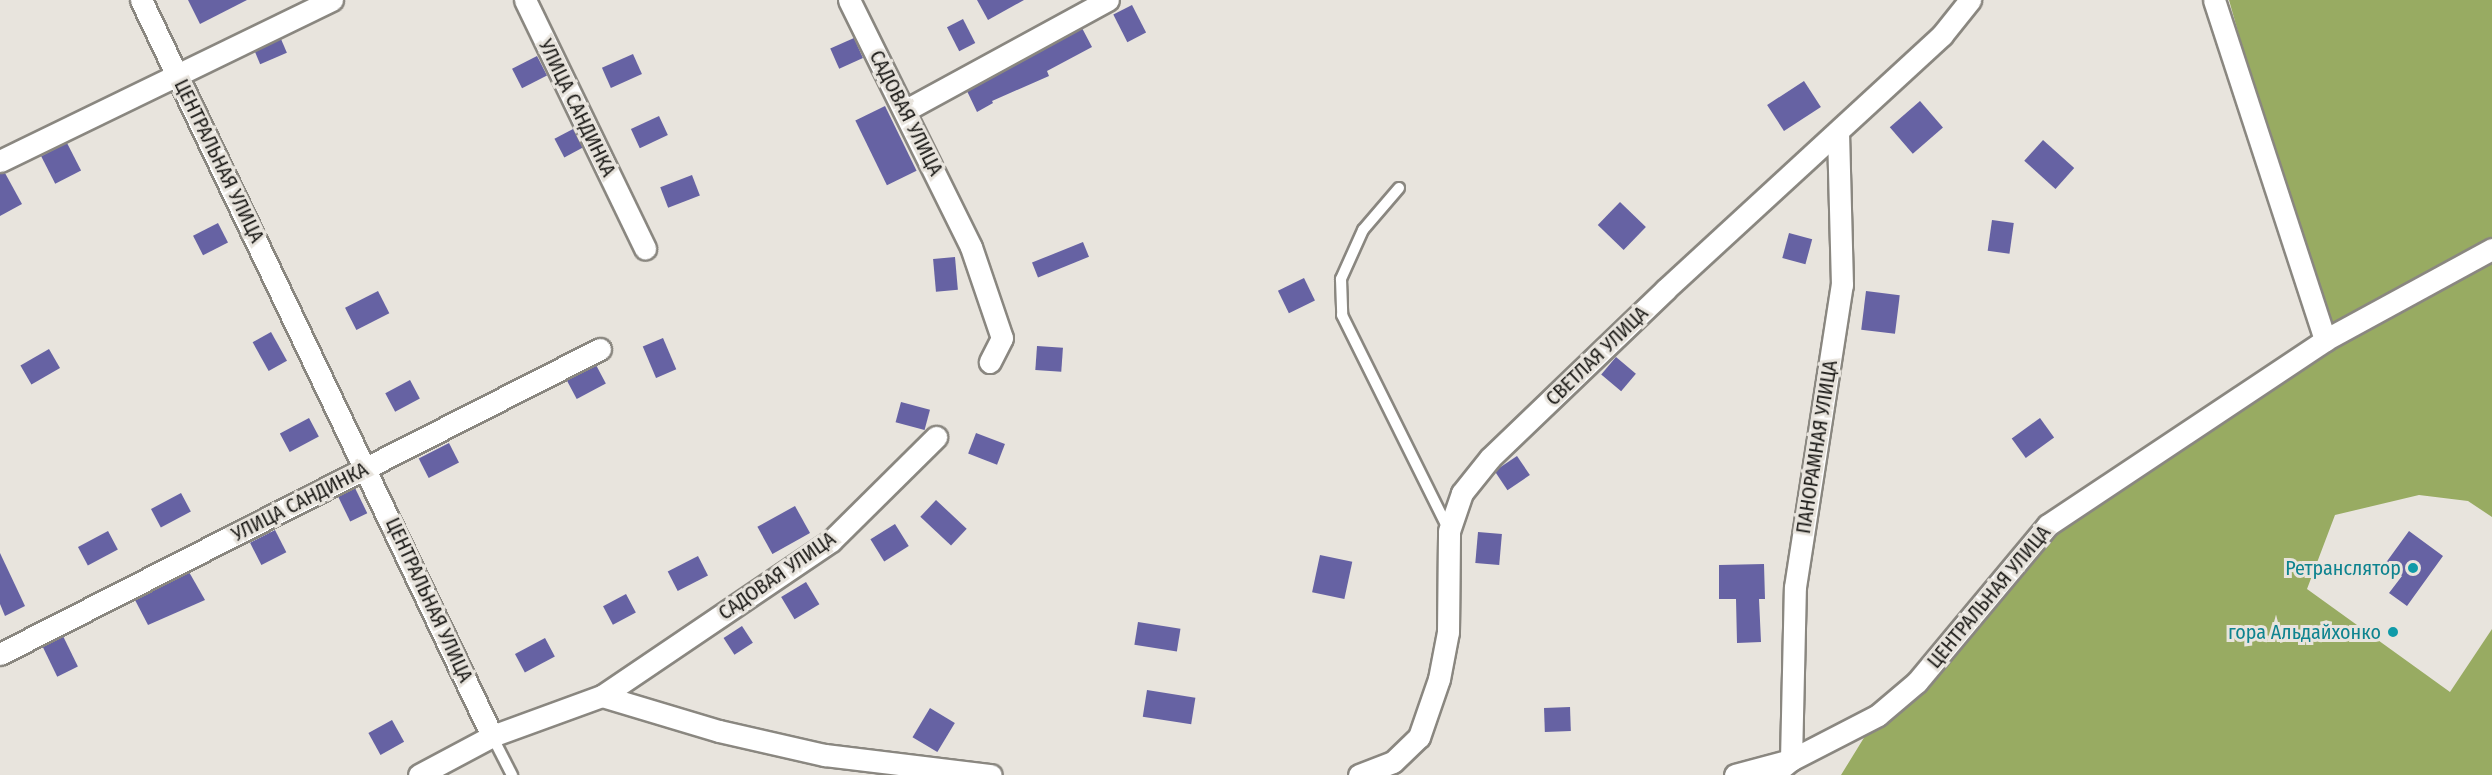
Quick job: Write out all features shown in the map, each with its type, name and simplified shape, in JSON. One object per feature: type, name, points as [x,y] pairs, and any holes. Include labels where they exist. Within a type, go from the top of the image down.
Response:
[{"type":"street","name":"ЦЕНТРАЛЬНАЯ УЛИЦА","points":[[141,0],[367,468],[492,736]]},
{"type":"street","points":[[0,161],[332,0]]},
{"type":"street","name":"УЛИЦА САНДИНКА","points":[[525,0],[645,248]]},
{"type":"street","name":"САДОВАЯ УЛИЦА","points":[[849,0],[906,110],[971,247],[1002,338],[990,362]]},
{"type":"street","points":[[906,110],[1108,0]]},
{"type":"street","name":"СВЕТЛАЯ УЛИЦА","points":[[1359,775],[1393,762],[1419,737],[1439,680],[1448,632],[1449,531],[1462,493],[1490,459],[1666,289],[1942,35],[1970,0]]},
{"type":"street","points":[[2214,0],[2325,340]]},
{"type":"street","name":"ПАНОРАМНАЯ УЛИЦА","points":[[1791,760],[1795,587],[1842,285],[1838,133]]},
{"type":"street","name":"ЦЕНТРАЛЬНАЯ УЛИЦА","points":[[1735,775],[1791,760],[1878,715],[1917,682],[2048,525],[2325,340],[2492,249]]},
{"type":"street","name":"УЛИЦА САНДИНКА","points":[[0,654],[600,349]]},
{"type":"street","name":"САДОВАЯ УЛИЦА","points":[[602,696],[831,541],[936,437]]},
{"type":"street","points":[[418,775],[492,736],[602,696],[719,731],[825,754],[991,775]]},
{"type":"street","points":[[1771,775],[1791,760]]},
{"type":"lane","points":[[1399,188],[1363,230],[1341,279],[1342,315],[1449,531]]},
{"type":"lane","points":[[492,736],[512,775]]},
{"type":"green space","points":[[2229,0],[2492,0],[2492,517],[2468,501],[2419,495],[2335,515],[2307,589],[2450,692],[2492,629],[2492,775],[1841,775],[1878,715],[2048,525],[2325,340]]},
{"type":"building","points":[[188,0],[247,0],[200,24]]},
{"type":"building","points":[[977,0],[1024,0],[988,20]]},
{"type":"building","points":[[1132,5],[1146,33],[1127,42],[1113,15]]},
{"type":"building","points":[[963,19],[975,43],[959,51],[947,27]]},
{"type":"building","points":[[1082,28],[1092,47],[1047,71],[1049,76],[992,101],[993,103],[977,112],[967,91]]},
{"type":"building","points":[[854,38],[863,58],[839,69],[830,49]]},
{"type":"building","points":[[281,39],[287,53],[260,64],[254,50]]},
{"type":"building","points":[[633,54],[642,74],[611,88],[602,68]]},
{"type":"building","points":[[537,56],[547,76],[522,88],[512,69]]},
{"type":"building","points":[[1804,81],[1821,107],[1784,131],[1767,105]]},
{"type":"building","points":[[1920,101],[1943,127],[1913,154],[1890,127]]},
{"type":"building","points":[[885,106],[917,171],[887,185],[855,120]]},
{"type":"building","points":[[659,116],[668,135],[640,148],[631,129]]},
{"type":"building","points":[[573,129],[583,148],[564,157],[554,139]]},
{"type":"building","points":[[2043,140],[2074,168],[2055,189],[2024,161]]},
{"type":"building","points":[[67,143],[81,171],[55,184],[41,156]]},
{"type":"building","points":[[5,173],[22,204],[0,216],[0,174]]},
{"type":"building","points":[[692,175],[700,196],[668,208],[660,187]]},
{"type":"building","points":[[1620,202],[1646,227],[1624,250],[1598,225]]},
{"type":"building","points":[[1992,220],[2014,223],[2009,254],[1988,251]]},
{"type":"building","points":[[218,223],[228,243],[203,255],[193,236]]},
{"type":"building","points":[[1789,233],[1812,239],[1805,264],[1782,258]]},
{"type":"building","points":[[1083,242],[1089,257],[1038,277],[1032,263]]},
{"type":"building","points":[[955,257],[958,290],[936,292],[933,259]]},
{"type":"building","points":[[1304,278],[1315,300],[1289,313],[1278,291]]},
{"type":"building","points":[[378,291],[389,313],[356,330],[345,308]]},
{"type":"building","points":[[1866,291],[1900,295],[1895,334],[1861,330]]},
{"type":"building","points":[[271,332],[287,361],[269,371],[253,342]]},
{"type":"building","points":[[663,338],[676,369],[656,378],[643,347]]},
{"type":"building","points":[[1037,346],[1063,348],[1061,372],[1035,370]]},
{"type":"building","points":[[49,349],[60,368],[31,385],[20,366]]},
{"type":"building","points":[[1616,357],[1636,374],[1621,391],[1601,375]]},
{"type":"building","points":[[596,365],[606,384],[577,399],[567,380]]},
{"type":"building","points":[[410,380],[420,399],[395,412],[385,393]]},
{"type":"building","points":[[901,402],[930,410],[925,430],[896,422]]},
{"type":"building","points":[[309,418],[319,437],[290,452],[280,433]]},
{"type":"building","points":[[2040,418],[2054,437],[2026,458],[2012,439]]},
{"type":"building","points":[[976,433],[1005,444],[997,465],[968,454]]},
{"type":"building","points":[[449,443],[459,463],[429,478],[419,458]]},
{"type":"building","points":[[1517,456],[1530,475],[1507,490],[1495,471]]},
{"type":"building","points":[[355,488],[367,513],[350,521],[338,496]]},
{"type":"building","points":[[181,493],[191,512],[161,528],[151,509]]},
{"type":"building","points":[[936,500],[967,529],[951,545],[920,517]]},
{"type":"building","points":[[795,506],[810,533],[772,554],[757,527]]},
{"type":"building","points":[[895,524],[909,546],[884,561],[870,539]]},
{"type":"building","points":[[275,530],[286,552],[261,565],[250,543]]},
{"type":"building","points":[[108,531],[118,550],[88,566],[78,547]]},
{"type":"building","name":"Ретранслятор","points":[[2409,531],[2443,556],[2407,606],[2389,593],[2402,576],[2385,564]]},
{"type":"building","points":[[1478,532],[1502,534],[1499,565],[1475,563]]},
{"type":"building","points":[[0,553],[25,606],[5,616],[0,604]]},
{"type":"building","points":[[1320,555],[1352,562],[1344,599],[1312,592]]},
{"type":"building","points":[[698,556],[708,576],[678,591],[668,571]]},
{"type":"building","points":[[1764,564],[1765,599],[1759,599],[1761,642],[1737,643],[1736,599],[1719,599],[1719,565]]},
{"type":"building","points":[[189,572],[205,600],[148,625],[135,600]]},
{"type":"building","points":[[806,582],[819,604],[795,619],[781,597]]},
{"type":"building","points":[[626,594],[636,613],[613,625],[603,606]]},
{"type":"building","points":[[1138,622],[1180,629],[1177,651],[1134,645]]},
{"type":"building","points":[[742,626],[753,643],[734,655],[724,638]]},
{"type":"building","points":[[63,636],[78,667],[57,677],[42,646]]},
{"type":"building","points":[[545,638],[555,657],[525,673],[515,654]]},
{"type":"building","points":[[1147,690],[1195,698],[1191,724],[1143,717]]},
{"type":"building","points":[[1570,707],[1571,731],[1545,732],[1544,708]]},
{"type":"building","points":[[930,708],[955,723],[937,752],[912,737]]},
{"type":"building","points":[[392,720],[404,742],[381,755],[368,733]]},
{"type":"place","name":"Ретранслятор","points":[[2413,568]]},
{"type":"place","name":"гора Альдайхонко","points":[[2393,632]]}]
